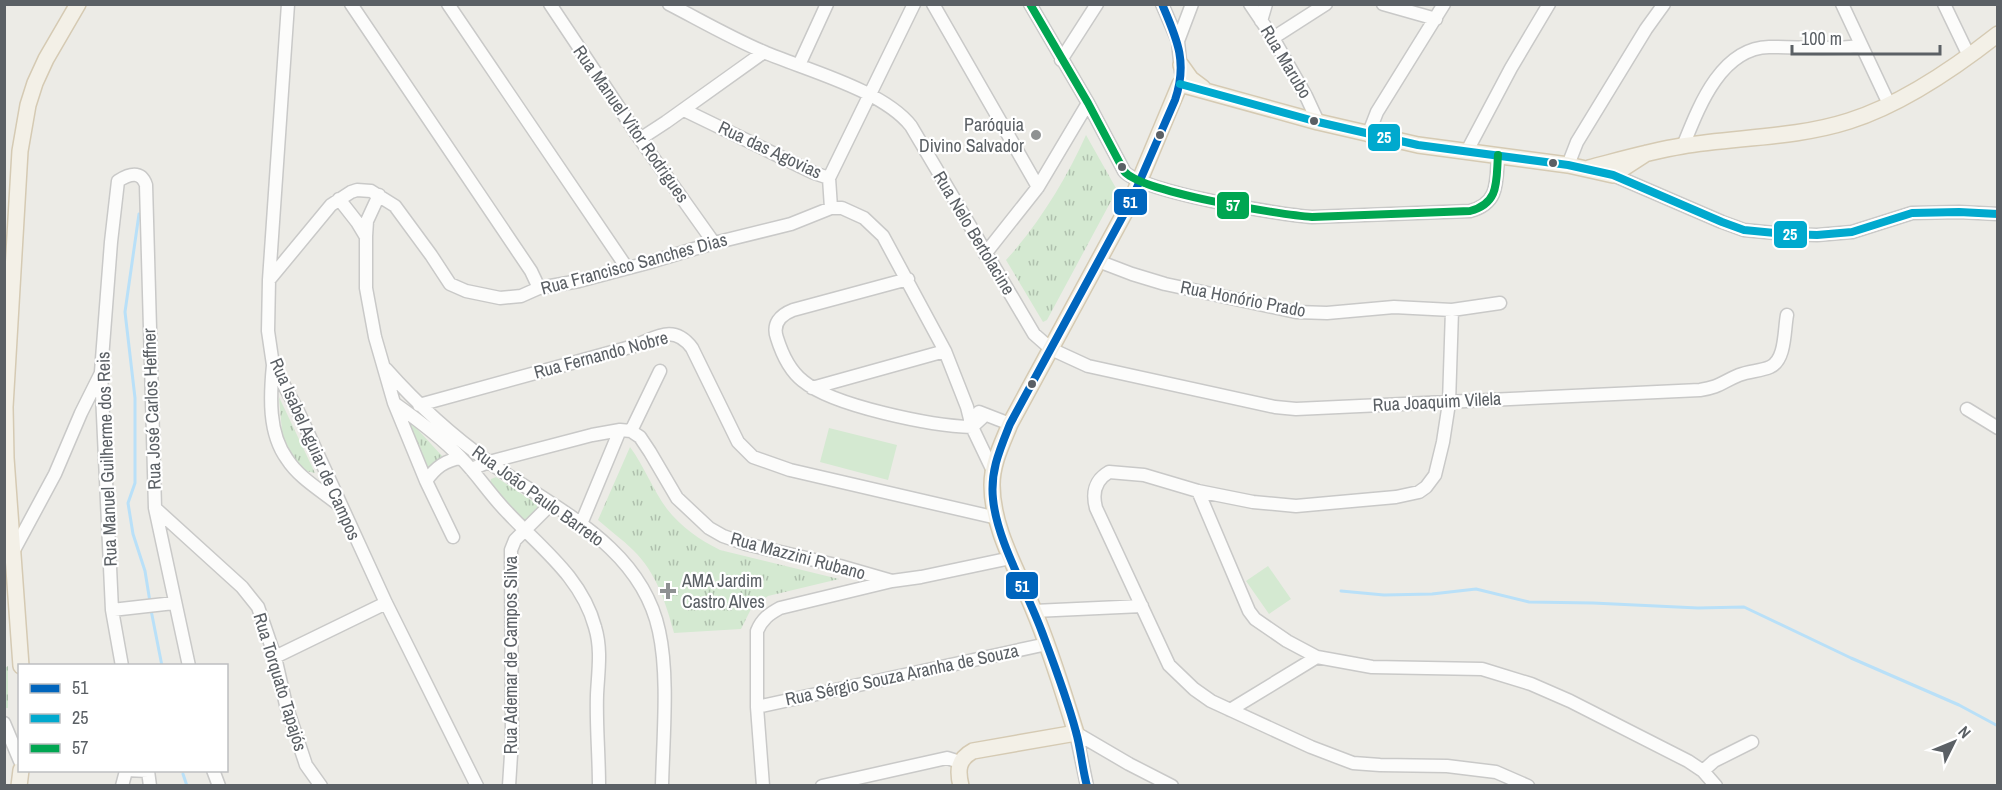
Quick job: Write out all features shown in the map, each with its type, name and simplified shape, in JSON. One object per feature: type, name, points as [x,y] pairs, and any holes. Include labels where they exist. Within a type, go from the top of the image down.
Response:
[{"type":"main road","points":[[21,664],[6,458],[5,407],[10,241],[20,151],[28,105],[46,59],[78,4]]},
{"type":"main road","points":[[1586,169],[1683,146],[1828,127],[1872,113],[1969,57],[1998,34]]},
{"type":"main road","points":[[1181,65],[1191,79],[1208,92]]},
{"type":"main road","points":[[961,786],[958,771],[960,762],[965,755],[973,751],[1076,733],[1047,644],[997,518],[993,500],[993,471],[996,457],[1010,424],[1140,182],[1180,84],[1368,135],[1418,145],[1568,165],[1613,175],[1647,153]]},
{"type":"street","points":[[351,4],[531,270],[539,288]]},
{"type":"street","points":[[448,4],[627,268]]},
{"type":"street","name":"Rua Manuel Vitor Rodrigues","points":[[549,4],[714,243]]},
{"type":"street","name":"Rua Nelo Bertolacine","points":[[669,4],[764,52],[870,95],[898,111],[911,126],[1034,334],[1051,349]]},
{"type":"street","points":[[799,65],[827,4]]},
{"type":"street","points":[[829,178],[914,4]]},
{"type":"street","points":[[933,4],[1038,187]]},
{"type":"street","points":[[1030,4],[1124,171],[1128,176],[1155,187],[1286,215],[1337,218],[1451,213],[1483,208],[1489,201],[1496,184],[1498,155]]},
{"type":"street","points":[[1061,60],[1097,4]]},
{"type":"street","points":[[1162,4],[1178,41],[1181,65],[1180,84]]},
{"type":"street","points":[[1178,41],[1192,4]]},
{"type":"street","name":"Rua Marubo","points":[[1250,4],[1273,38],[1311,104],[1318,122]]},
{"type":"street","points":[[1261,21],[1266,4]]},
{"type":"street","points":[[1273,38],[1326,4]]},
{"type":"street","points":[[1383,4],[1436,19]]},
{"type":"street","points":[[1368,135],[1377,112],[1444,4]]},
{"type":"street","points":[[1467,151],[1511,68],[1549,4]]},
{"type":"street","points":[[1568,165],[1582,134],[1646,29],[1664,4]]},
{"type":"street","points":[[1842,4],[1889,104]]},
{"type":"street","points":[[1944,4],[1969,57]]},
{"type":"street","name":"Rua Isabel Aguiar de Campos","points":[[290,8],[268,280],[268,331],[273,365],[298,411],[386,603],[477,786]]},
{"type":"street","points":[[1683,146],[1712,85],[1726,67],[1744,53],[1767,47],[1824,49],[1861,46]]},
{"type":"street","points":[[640,138],[684,110],[764,52]]},
{"type":"street","points":[[986,254],[1038,187],[1088,104]]},
{"type":"street","name":"Rua das Agovias","points":[[684,110],[829,178],[831,208]]},
{"type":"street","name":"Rua José Carlos Heffner","points":[[118,181],[135,173],[143,178],[146,185],[155,508],[189,664]]},
{"type":"street","points":[[1613,175],[1744,230],[1817,235],[1852,232],[1912,213],[1998,214]]},
{"type":"street","name":"Rua Manuel Guilherme dos Reis","points":[[118,181],[101,372],[112,610],[122,664]]},
{"type":"street","points":[[268,280],[324,213],[339,199],[357,190],[371,191],[379,195],[367,221],[365,268],[369,309],[375,337],[394,403],[426,481],[453,537]]},
{"type":"street","name":"Rua Francisco Sanches Dias","points":[[379,195],[400,212],[450,284],[466,291],[500,298],[522,296],[539,288],[579,281],[790,224],[831,208]]},
{"type":"street","points":[[339,199],[366,237]]},
{"type":"street","points":[[831,208],[852,211],[874,225],[883,236],[945,351],[967,407],[972,427],[993,471]]},
{"type":"street","name":"Rua Honório Prado","points":[[1098,261],[1166,284],[1296,312],[1327,313],[1394,307],[1452,310],[1500,303]]},
{"type":"street","points":[[908,279],[793,310],[781,316],[775,328],[775,334],[785,359],[800,380],[838,400],[960,427],[972,427],[985,415]]},
{"type":"street","points":[[1452,310],[1449,403],[1443,442],[1435,475],[1426,487],[1412,495],[1296,506],[1253,502],[1144,475],[1109,472],[1103,475],[1098,482],[1093,498],[1169,665],[1194,689],[1211,701],[1311,747],[1353,763],[1447,766],[1496,772],[1528,786]]},
{"type":"street","name":"Rua Joaquim Vilela","points":[[1051,349],[1088,366],[1275,407],[1304,409],[1449,403],[1700,390],[1718,387],[1738,375],[1769,368],[1776,364],[1780,356],[1787,315]]},
{"type":"street","name":"Rua Fernando Nobre","points":[[419,405],[672,334],[684,338],[692,348],[738,442],[753,457],[790,470],[997,518]]},
{"type":"street","points":[[812,388],[945,351]]},
{"type":"street","points":[[273,365],[271,404],[277,442],[287,460],[298,472],[340,505]]},
{"type":"street","name":"Rua João Paulo Barreto","points":[[386,369],[419,405],[489,462],[581,524],[626,563],[636,575],[652,605],[660,632],[664,684],[662,786]]},
{"type":"street","points":[[581,524],[626,430],[660,371]]},
{"type":"street","points":[[13,552],[55,474],[101,372]]},
{"type":"street","name":"Rua João Paulo Barreto","points":[[394,403],[434,433],[461,458],[508,513],[539,541],[569,575],[586,603],[595,626],[600,670],[597,695],[599,786]]},
{"type":"street","points":[[967,407],[1010,424]]},
{"type":"street","points":[[1967,409],[1998,428]]},
{"type":"street","points":[[471,469],[489,462],[592,435],[626,430]]},
{"type":"street","name":"Rua Mazzini Rubano","points":[[626,430],[640,437],[677,498],[709,528],[723,536],[746,544],[892,581]]},
{"type":"street","points":[[426,481],[445,462],[461,458]]},
{"type":"street","points":[[1198,490],[1249,611],[1255,619],[1287,641],[1317,657],[1372,667],[1482,669],[1531,684],[1668,750],[1703,771],[1716,786]]},
{"type":"street","name":"Rua Ademar de Campos Silva","points":[[509,786],[512,739],[511,550],[514,540],[526,531],[551,504]]},
{"type":"street","name":"Rua Torquato Tapajós","points":[[155,508],[251,597],[263,618],[275,657],[285,705],[306,765],[321,786]]},
{"type":"street","points":[[763,786],[757,707],[757,631],[769,614],[780,608],[892,581],[1011,558]]},
{"type":"street","points":[[112,610],[174,603]]},
{"type":"street","points":[[275,657],[386,603]]},
{"type":"street","points":[[1034,611],[1142,606]]},
{"type":"street","name":"Rua Sérgio Souza Aranha de Souza","points":[[757,707],[1047,644]]},
{"type":"street","points":[[1230,710],[1317,657]]},
{"type":"street","points":[[4,723],[18,756]]},
{"type":"street","points":[[1076,733],[1087,786]]},
{"type":"street","points":[[1076,733],[1172,786]]},
{"type":"street","points":[[1703,771],[1714,761],[1752,742]]},
{"type":"street","points":[[822,786],[947,758],[960,762]]},
{"type":"street","points":[[213,772],[219,786]]},
{"type":"green space","points":[[1086,135],[1117,190],[1047,320],[1043,322],[1006,260],[1051,201]]},
{"type":"green space","points":[[279,397],[315,473],[285,466]]},
{"type":"green space","points":[[404,418],[408,419],[443,457],[432,469],[422,470]]},
{"type":"green space","points":[[829,428],[897,445],[888,480],[820,462]]},
{"type":"green space","points":[[630,447],[672,516],[705,542],[720,550],[839,579],[768,596],[752,607],[741,629],[674,633],[664,599],[648,568],[633,550],[598,520]]},
{"type":"green space","points":[[496,477],[537,504],[538,511],[523,523],[490,484],[491,479]]},
{"type":"green space","points":[[1268,566],[1291,599],[1269,614],[1246,581]]},
{"type":"green space","points":[[8,666],[8,708],[5,708],[5,668]]},
{"type":"waterway","points":[[139,214],[125,312],[135,398],[135,483],[128,503],[133,534],[145,571],[150,602]]},
{"type":"waterway","points":[[1341,591],[1384,595],[1432,594],[1476,589],[1529,602],[1698,608],[1744,607],[1851,658],[1959,705],[1998,726]]},
{"type":"waterway","points":[[151,610],[162,664]]},
{"type":"waterway","points":[[183,774],[187,786]]},
{"type":"transit line","name":"57","points":[[1030,4],[1088,103],[1124,171],[1135,179],[1156,187],[1243,207],[1312,217],[1470,211],[1487,203],[1492,197],[1496,182],[1498,155]]},
{"type":"transit line","name":"51","points":[[1087,786],[1078,738],[1064,694],[1036,616],[1000,532],[992,489],[997,460],[1010,424],[1131,201],[1175,100],[1181,74],[1181,62],[1176,40],[1162,4]]},
{"type":"transit line","name":"25","points":[[1180,84],[1318,122],[1418,145],[1568,165],[1613,175],[1744,230],[1817,235],[1852,232],[1912,213],[1998,214]]},
{"type":"place","name":"Paróquia Divino Salvador","points":[[1036,135]]},
{"type":"place","name":"AMA Jardim Castro Alves","points":[[668,591]]}]
